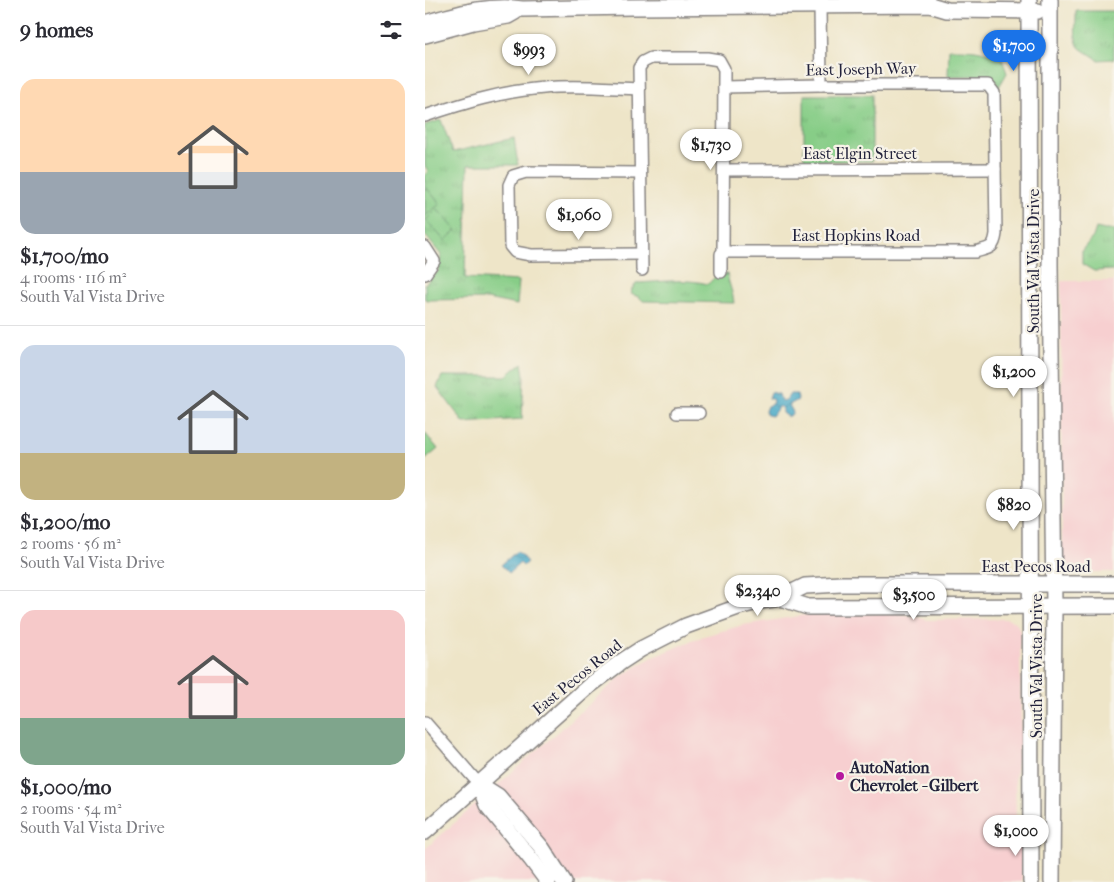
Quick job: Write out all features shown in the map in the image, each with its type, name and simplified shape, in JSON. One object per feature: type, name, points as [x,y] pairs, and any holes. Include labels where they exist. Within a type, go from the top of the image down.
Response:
[{"type":"main road","points":[[929,5],[944,0]]},
{"type":"main road","points":[[426,26],[473,22],[508,16],[522,9],[631,3],[820,6],[929,5],[947,10],[1050,5]]},
{"type":"main road","name":"South Val Vista Drive","points":[[1029,5],[1031,882]]},
{"type":"main road","name":"South Val Vista Drive","points":[[1050,5],[1054,584],[1052,882]]},
{"type":"main road","points":[[1029,159],[1039,181],[1039,204],[1042,213],[1050,217]]},
{"type":"main road","points":[[1030,324],[1051,323]]},
{"type":"main road","name":"East Pecos Road","points":[[425,832],[589,686],[621,662],[641,649],[686,626],[720,613],[761,601],[780,598],[805,586],[832,584],[1114,584]]},
{"type":"main road","name":"East Pecos Road","points":[[780,598],[808,607],[1114,606]]},
{"type":"main road","points":[[1031,758],[1040,782],[1040,814],[1044,823],[1052,832]]},
{"type":"main road","points":[[479,784],[487,805],[548,882]]},
{"type":"main road","points":[[479,784],[498,796],[542,848],[564,882]]},
{"type":"main road","points":[[1031,837],[1041,851],[1042,882]]},
{"type":"street","points":[[820,6],[821,85]]},
{"type":"street","points":[[641,270],[639,68],[643,62],[651,58],[707,58],[719,60],[724,69],[723,252],[721,254],[721,272]]},
{"type":"street","name":"East Joseph Way","points":[[724,88],[821,85],[988,85],[994,93],[995,169]]},
{"type":"street","points":[[425,116],[490,96],[528,90],[546,88],[639,88]]},
{"type":"street","name":"East Elgin Street","points":[[724,170],[995,169]]},
{"type":"street","name":"East Hopkins Road","points":[[723,252],[975,252],[989,248],[995,243],[996,234],[995,169]]},
{"type":"street","points":[[640,173],[526,172],[513,176],[509,185],[510,246],[515,252],[531,255],[641,254]]},
{"type":"street","points":[[425,247],[433,261],[425,274]]},
{"type":"street","points":[[677,412],[699,413]]},
{"type":"street","points":[[425,722],[479,784]]},
{"type":"shaded area","points":[[1061,281],[1114,281],[1114,572],[1070,572],[1066,569],[1062,560]]},
{"type":"shaded area","points":[[818,613],[903,614],[928,620],[1006,619],[1016,622],[1020,631],[1021,737],[1015,777],[1016,824],[1022,854],[1022,882],[425,882],[425,849],[620,677],[651,658],[704,636],[743,625]]},
{"type":"green space","points":[[1076,11],[1114,11],[1114,59],[1098,60],[1078,46]]},
{"type":"green space","points":[[949,49],[976,50],[1002,59],[1007,73],[999,87],[984,76],[948,76]]},
{"type":"green space","points":[[804,95],[872,95],[872,161],[804,161]]},
{"type":"green space","points":[[441,120],[453,152],[514,138],[518,165],[468,165],[465,278],[519,281],[517,305],[487,299],[425,299],[425,284],[439,270],[441,255],[425,235],[425,175],[428,171],[425,166],[425,125]]},
{"type":"green space","points":[[427,188],[440,204],[425,216],[425,190]]},
{"type":"green space","points":[[437,209],[456,230],[445,241],[426,220]]},
{"type":"green space","points":[[1096,228],[1114,230],[1114,270],[1094,271],[1082,264],[1082,250],[1093,237]]},
{"type":"green space","points":[[727,274],[734,303],[643,301],[631,294],[632,289],[637,283],[682,281],[708,284],[717,275]]},
{"type":"green space","points":[[522,363],[524,376],[522,419],[464,423],[437,387],[442,376],[506,376]]},
{"type":"green space","points":[[425,433],[438,449],[425,460]]},
{"type":"water","points":[[771,392],[779,394],[781,401],[786,400],[790,394],[797,394],[798,400],[789,405],[793,412],[790,416],[782,413],[782,408],[779,406],[772,416],[767,415],[765,411],[767,406],[772,404],[773,400],[769,398]]},
{"type":"water","points":[[517,551],[527,562],[523,566],[520,563],[509,573],[501,565]]},
{"type":"place","name":"AutoNation Chevrolet - Gilbert","points":[[840,776]]}]
